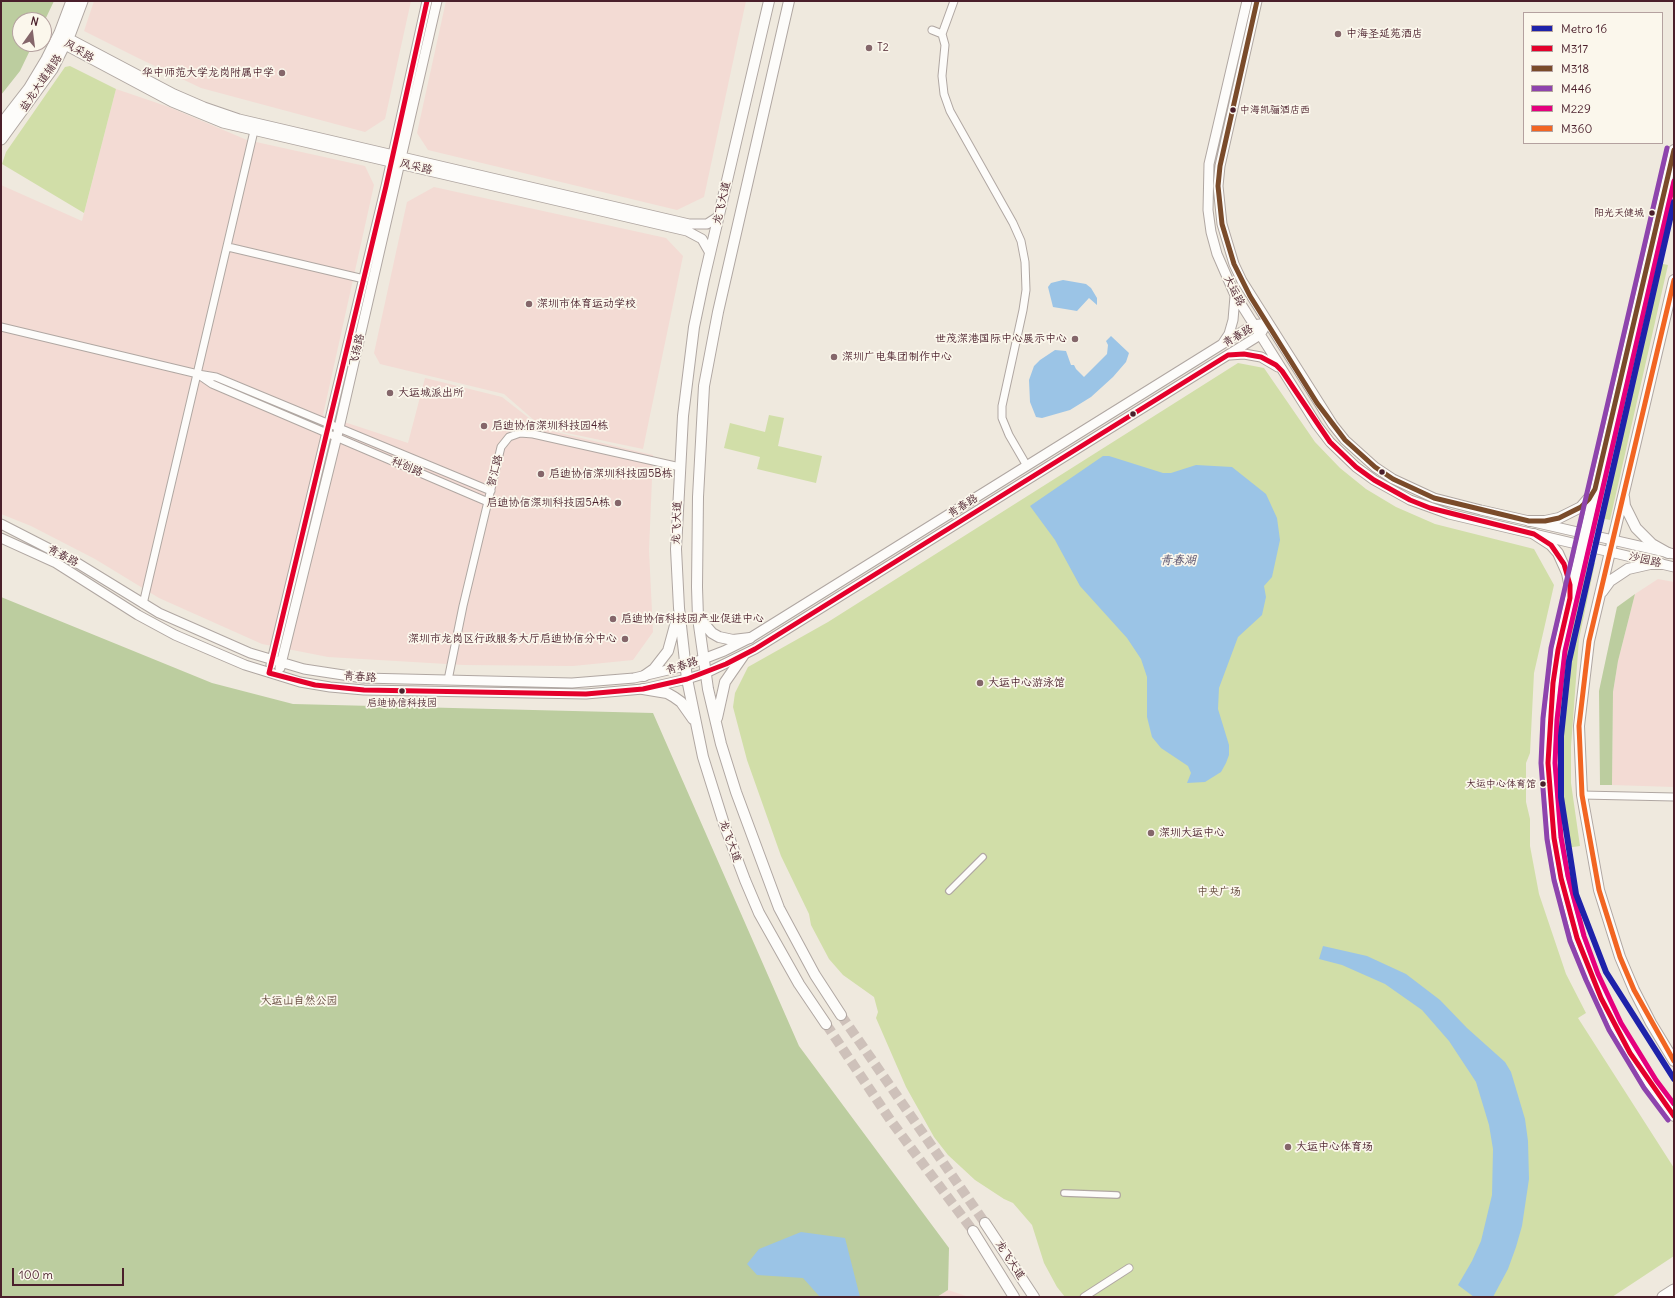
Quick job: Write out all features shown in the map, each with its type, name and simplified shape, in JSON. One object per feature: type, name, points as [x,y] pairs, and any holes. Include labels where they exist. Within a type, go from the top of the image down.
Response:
[{"type":"main road","name":"盐龙大道辅路","points":[[1,125],[64,40],[72,1]]},
{"type":"main road","name":"盐龙大道辅路","points":[[1,139],[35,94],[64,40],[82,1]]},
{"type":"main road","name":"龙飞大道","points":[[768,1],[710,253],[690,355],[683,416],[676,549],[679,608],[687,679],[695,721],[703,757],[724,824],[745,880],[775,942],[799,984],[826,1024]]},
{"type":"main road","name":"龙飞大道","points":[[789,1],[718,312],[704,386],[696,556],[698,618],[706,673],[716,724],[736,792],[779,908],[815,975],[841,1015]]},
{"type":"main road","points":[[1674,150],[1595,489],[1590,535],[1582,546],[1558,650],[1549,726],[1550,802],[1561,878],[1577,938],[1601,998],[1630,1053],[1650,1084],[1674,1116]]},
{"type":"main road","points":[[1674,280],[1589,641],[1581,697],[1579,726],[1582,795],[1591,854],[1608,922],[1634,990],[1674,1061]]},
{"type":"main road","points":[[1528,521],[1559,518],[1571,513],[1585,503],[1595,489]]},
{"type":"main road","points":[[1624,492],[1626,506],[1636,528],[1652,544],[1671,554]]},
{"type":"main road","points":[[1534,534],[1551,545],[1564,564],[1570,585],[1570,598]]},
{"type":"main road","points":[[1599,599],[1610,581],[1628,569],[1644,565],[1662,564]]},
{"type":"main road","points":[[644,676],[654,669],[668,651],[679,608]]},
{"type":"main road","points":[[698,618],[706,628],[719,637],[733,640],[750,638]]},
{"type":"main road","points":[[716,724],[725,682],[743,656]]},
{"type":"main road","points":[[643,689],[667,693],[674,697],[681,702],[695,721]]},
{"type":"main road","name":"龙飞大道","points":[[985,1223],[1034,1297]]},
{"type":"main road","name":"龙飞大道","points":[[973,1231],[1014,1297]]},
{"type":"main road","points":[[1663,1297],[1674,1290]]},
{"type":"street","name":"飞扬路","points":[[277,661],[338,432],[397,159],[428,1]]},
{"type":"street","name":"飞扬路","points":[[274,674],[328,428],[364,279],[397,159],[437,1]]},
{"type":"street","points":[[954,1],[942,34],[945,45],[942,76],[944,94],[950,111],[1013,223],[1021,241],[1025,262],[1026,290],[1002,406],[1002,418],[1027,466]]},
{"type":"street","name":"大运路","points":[[1247,1],[1213,143],[1207,187],[1208,210],[1211,232],[1217,254],[1234,293],[1282,371],[1330,442],[1351,463],[1374,480],[1410,500],[1430,508],[1592,548]]},
{"type":"street","name":"大运路","points":[[1257,1],[1223,147],[1218,186],[1222,224],[1234,264],[1267,323],[1333,425],[1345,440],[1375,467],[1406,486],[1434,498],[1590,535]]},
{"type":"street","points":[[932,30],[942,34]]},
{"type":"street","name":"风采路","points":[[64,40],[187,110],[223,123],[254,131],[397,159],[689,224],[707,224],[718,217]]},
{"type":"street","name":"风采路","points":[[64,40],[174,94],[216,112],[687,232],[702,239],[710,253]]},
{"type":"street","points":[[143,604],[228,248],[254,131]]},
{"type":"street","points":[[228,248],[364,279]]},
{"type":"street","points":[[1221,345],[1228,334],[1233,320],[1234,293]]},
{"type":"street","name":"青春路","points":[[1,524],[79,564],[143,604],[201,633],[250,653],[304,669],[343,676],[448,680],[572,683],[619,680],[686,666],[705,659],[750,638],[1221,345],[1254,325],[1267,323]]},
{"type":"street","name":"青春路","points":[[1,538],[56,563],[154,624],[224,657],[274,674],[315,685],[364,690],[586,694],[643,689],[706,673],[743,656],[1260,335],[1267,323]]},
{"type":"street","name":"科创路","points":[[1,327],[216,377],[488,502]]},
{"type":"street","points":[[1228,355],[1244,354],[1261,357],[1276,365],[1282,371]]},
{"type":"street","points":[[338,432],[491,491]]},
{"type":"street","name":"智汇路","points":[[448,680],[501,447],[509,437],[520,433],[534,434],[680,467]]},
{"type":"street","name":"沙园路","points":[[1590,535],[1671,554]]},
{"type":"street","name":"沙园路","points":[[1592,548],[1674,567]]},
{"type":"street","points":[[1582,795],[1674,798]]},
{"type":"street","points":[[949,891],[983,857]]},
{"type":"street","points":[[1064,1193],[1118,1195]]},
{"type":"street","points":[[1084,1297],[1129,1268]]},
{"type":"shaded area","name":"华中师范大学龙岗附属中学","points":[[94,1],[411,1],[385,119],[365,132],[201,88],[138,58],[84,31]]},
{"type":"shaded area","points":[[446,1],[746,1],[704,197],[677,210],[428,150],[417,133]]},
{"type":"shaded area","points":[[116,89],[169,107],[247,140],[365,166],[374,185],[323,415],[408,443],[425,378],[502,397],[543,429],[653,455],[649,550],[653,632],[633,660],[573,666],[464,665],[328,657],[262,644],[159,598],[95,559],[31,526],[1,514],[1,185],[82,221]]},
{"type":"shaded area","name":"深圳市体育运动学校","points":[[434,187],[666,238],[683,256],[643,449],[543,428],[504,394],[380,364],[374,353],[407,202]]},
{"type":"shaded area","points":[[1658,579],[1674,582],[1674,787],[1612,785],[1613,692],[1618,661],[1635,594]]},
{"type":"shaded area","points":[[948,1290],[969,1297],[937,1297]]},
{"type":"green space","points":[[1,1],[54,1],[49,12],[12,12],[12,52],[29,52],[20,71],[1,95]]},
{"type":"green space","points":[[70,66],[116,89],[84,213],[2,164],[6,152],[65,67]]},
{"type":"green space","points":[[1654,262],[1668,265],[1610,520],[1600,518],[1615,449],[1616,424]]},
{"type":"green space","name":"深圳大运中心","points":[[1238,363],[1264,368],[1315,442],[1340,468],[1366,489],[1396,507],[1435,524],[1534,549],[1554,585],[1534,673],[1530,753],[1526,763],[1526,802],[1530,819],[1530,846],[1539,894],[1566,974],[1586,1013],[1578,1018],[1674,1168],[1674,1256],[1612,1297],[1065,1297],[1057,1287],[1044,1263],[1032,1225],[1013,1203],[1004,1199],[975,1180],[948,1155],[934,1137],[906,1087],[876,1018],[878,1012],[874,997],[843,975],[829,959],[811,925],[809,914],[781,856],[747,760],[733,707],[735,693],[748,667],[828,622]]},
{"type":"green space","points":[[769,415],[784,418],[778,446],[822,456],[816,483],[757,469],[760,457],[724,448],[730,423],[765,432]]},
{"type":"green space","points":[[1585,561],[1595,563],[1579,639],[1571,746],[1571,783],[1580,846],[1566,848],[1559,783],[1558,725],[1560,699],[1569,636]]},
{"type":"green space","points":[[1635,594],[1618,661],[1613,692],[1612,785],[1600,785],[1599,691],[1617,607]]},
{"type":"green space","name":"大运山自然公园","points":[[1,597],[212,683],[293,704],[653,713],[799,1046],[949,1248],[948,1290],[937,1297],[1,1297]]},
{"type":"water","points":[[1063,280],[1086,284],[1091,288],[1097,298],[1097,305],[1089,298],[1077,311],[1053,307],[1048,287],[1051,283]]},
{"type":"water","points":[[1111,336],[1129,353],[1126,362],[1113,377],[1091,397],[1070,410],[1042,418],[1036,417],[1030,402],[1029,380],[1034,366],[1055,350],[1066,351],[1071,365],[1074,365],[1084,377],[1107,354],[1108,345],[1106,341]]},
{"type":"water","name":"青春湖","points":[[1103,456],[1109,456],[1163,473],[1171,473],[1196,465],[1232,467],[1266,494],[1277,518],[1280,540],[1272,577],[1264,586],[1266,597],[1262,615],[1238,637],[1219,688],[1218,709],[1229,745],[1229,755],[1221,772],[1205,782],[1187,783],[1191,773],[1188,766],[1161,748],[1152,737],[1147,717],[1147,677],[1141,659],[1127,638],[1080,586],[1055,540],[1030,506]]},
{"type":"water","points":[[1323,946],[1367,956],[1406,974],[1440,1000],[1467,1028],[1505,1062],[1511,1072],[1525,1119],[1528,1141],[1529,1179],[1522,1226],[1516,1247],[1508,1269],[1493,1297],[1474,1297],[1458,1285],[1472,1261],[1481,1241],[1492,1195],[1493,1149],[1489,1125],[1476,1082],[1449,1041],[1422,1010],[1385,984],[1342,965],[1319,959]]},
{"type":"water","points":[[801,1232],[845,1238],[860,1297],[820,1297],[803,1278],[757,1275],[747,1264],[759,1249]]},
{"type":"tunnel","points":[[841,1015],[985,1223]]},
{"type":"tunnel","points":[[826,1024],[891,1121],[973,1231]]},
{"type":"metro line","name":"16","points":[[1674,202],[1569,661],[1561,736],[1561,797],[1576,894],[1606,972],[1674,1079]]},
{"type":"transit line","name":"M317","points":[[427,1],[386,186],[269,673],[315,685],[364,690],[586,694],[643,689],[687,679],[726,664],[755,649],[1228,355],[1244,354],[1261,357],[1276,365],[1282,371],[1330,442],[1356,467],[1374,480],[1410,500],[1430,508],[1534,534],[1551,545],[1564,564],[1570,585],[1570,598],[1558,650],[1553,683],[1548,763],[1554,838],[1561,878],[1577,938],[1601,998],[1630,1053],[1674,1116]]},
{"type":"transit line","name":"M318","points":[[1257,1],[1220,166],[1218,186],[1222,224],[1234,264],[1250,296],[1317,403],[1345,440],[1375,467],[1393,479],[1434,498],[1529,521],[1545,521],[1559,518],[1581,507],[1589,499],[1595,489],[1674,150]]},
{"type":"transit line","name":"M446","points":[[1667,148],[1551,648],[1543,718],[1541,763],[1547,839],[1554,880],[1570,941],[1609,1030],[1644,1088],[1668,1120]]},
{"type":"transit line","name":"M229","points":[[1674,181],[1565,651],[1557,720],[1555,763],[1561,837],[1568,876],[1584,936],[1598,974],[1621,1023],[1656,1080],[1674,1104]]},
{"type":"transit line","name":"M360","points":[[1674,280],[1589,641],[1579,726],[1582,795],[1599,890],[1620,957],[1634,990],[1674,1061]]},
{"type":"place","name":"中海圣延苑酒店","points":[[1338,34]]},
{"type":"place","name":"T2","points":[[869,48]]},
{"type":"place","name":"华中师范大学龙岗附属中学","points":[[282,73]]},
{"type":"place","name":"中海凯骊酒店西","points":[[1233,110]]},
{"type":"place","name":"阳光天健城","points":[[1652,213]]},
{"type":"place","name":"深圳市体育运动学校","points":[[529,304]]},
{"type":"place","name":"世茂深港国际中心展示中心","points":[[1075,339]]},
{"type":"place","name":"深圳广电集团制作中心","points":[[834,357]]},
{"type":"place","name":"大运城派出所","points":[[390,393]]},
{"type":"place","name":"启迪协信深圳科技园4栋","points":[[484,426]]},
{"type":"place","name":"启迪协信深圳科技园5B栋","points":[[541,474]]},
{"type":"place","name":"启迪协信深圳科技园5A栋","points":[[618,503]]},
{"type":"place","name":"启迪协信科技园产业促进中心","points":[[613,619]]},
{"type":"place","name":"深圳市龙岗区行政服务大厅启迪协信分中心","points":[[625,639]]},
{"type":"place","name":"大运中心游泳馆","points":[[980,683]]},
{"type":"place","name":"启迪协信科技园","points":[[402,691]]},
{"type":"place","name":"大运中心体育馆","points":[[1543,784]]},
{"type":"place","name":"深圳大运中心","points":[[1151,833]]},
{"type":"place","name":"大运中心体育场","points":[[1288,1147]]},
{"type":"park label","name":"中央广场","points":[[1219,892]]}]
